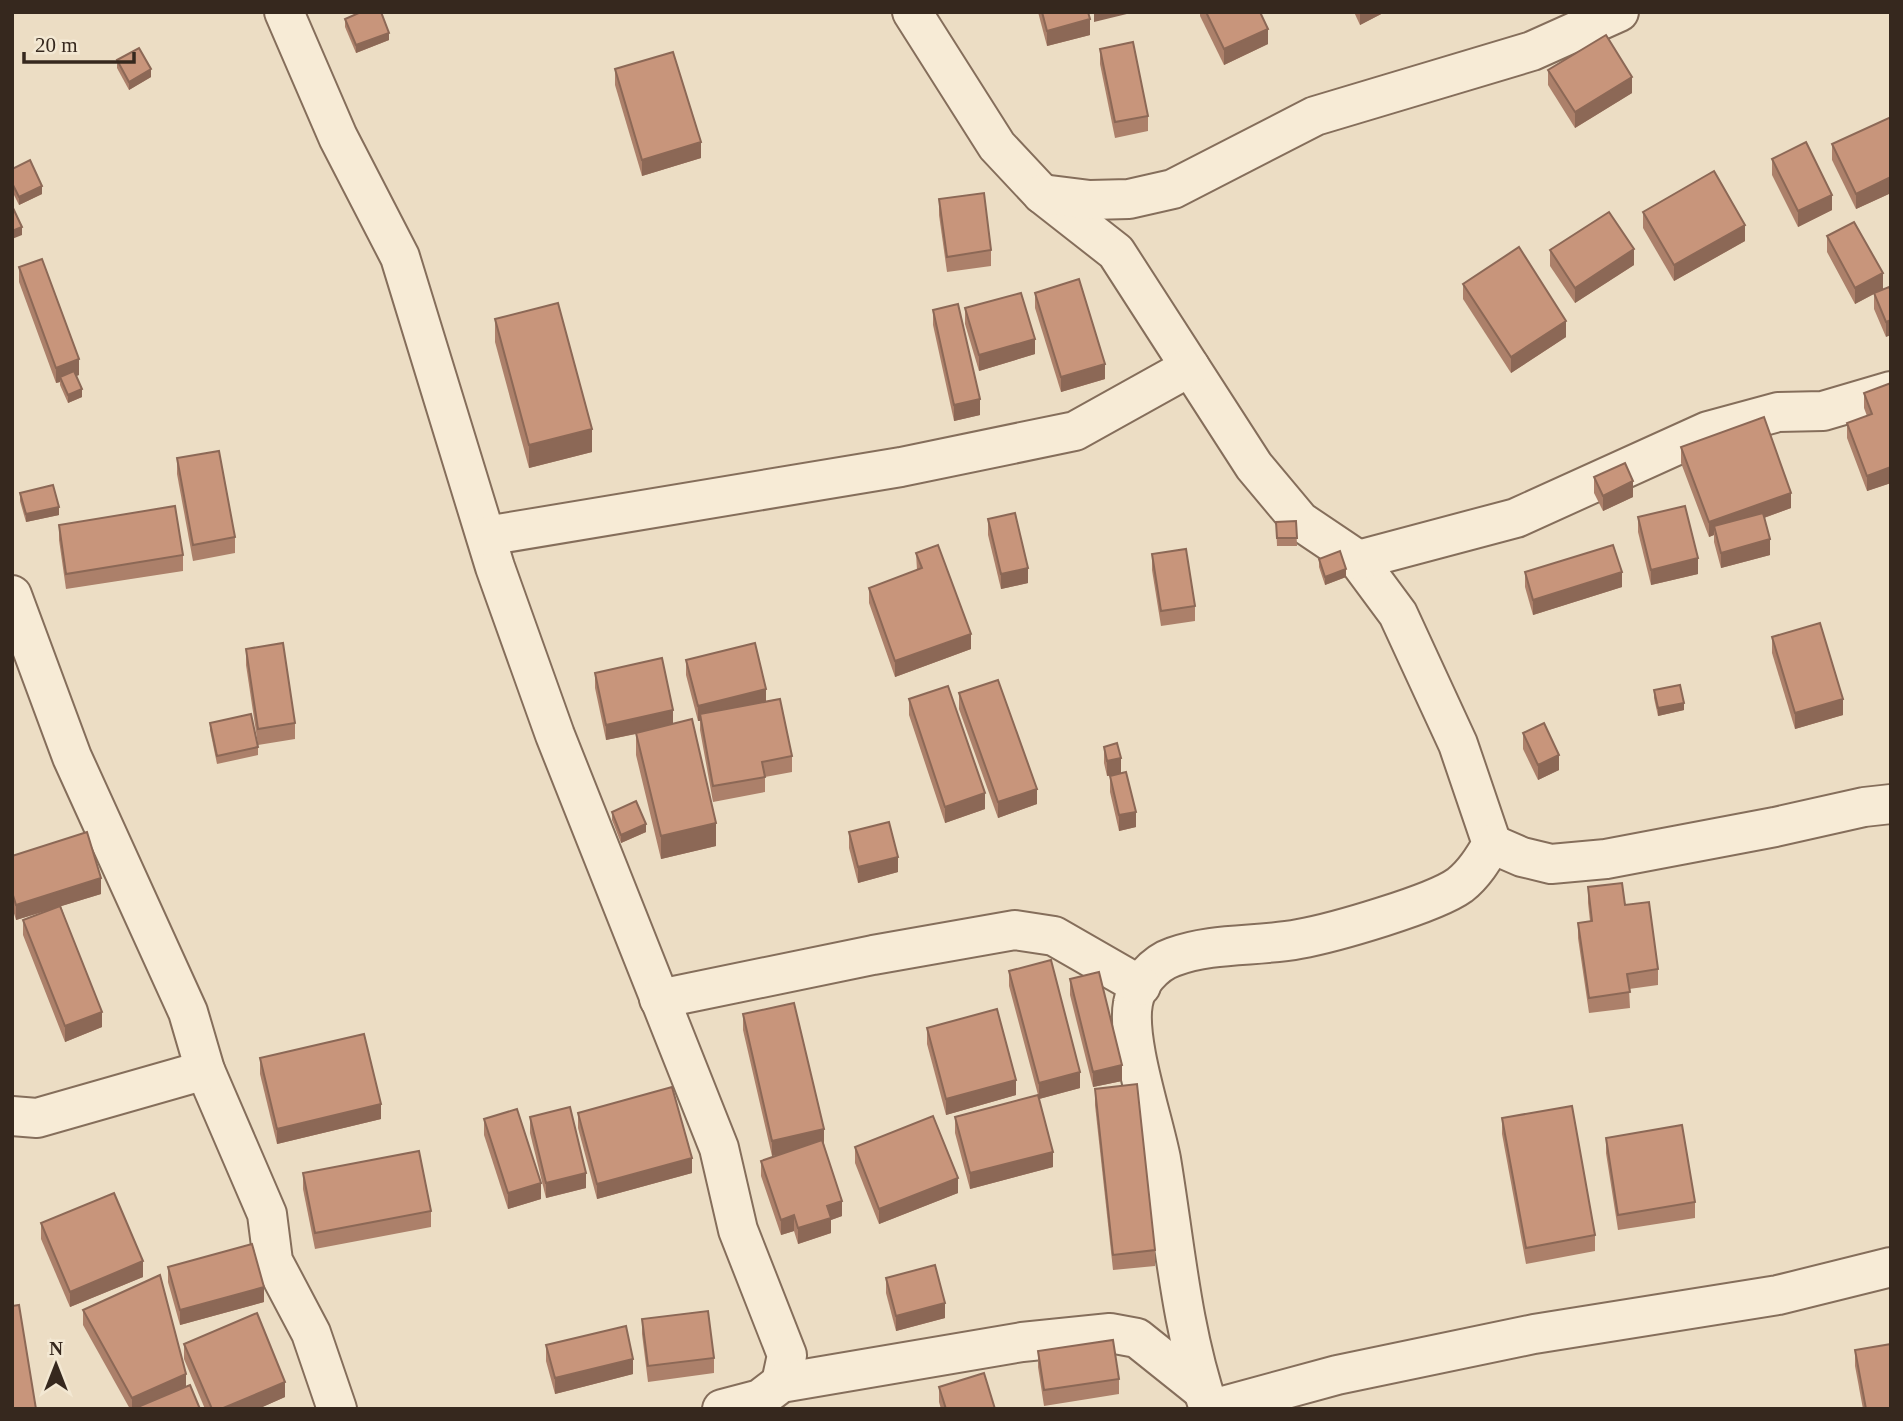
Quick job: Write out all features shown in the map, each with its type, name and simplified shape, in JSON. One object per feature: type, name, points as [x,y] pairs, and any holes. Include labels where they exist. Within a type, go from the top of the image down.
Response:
[{"type":"street","points":[[284,12],[338,137],[400,257],[486,536],[555,735],[719,1148],[738,1230],[787,1355],[781,1383]]},
{"type":"street","points":[[912,12],[997,146],[1042,194],[1116,253],[1254,466],[1300,521],[1358,560],[1398,614],[1420,657],[1468,769],[1492,844],[1479,866],[1459,886],[1419,903],[1299,939],[1232,946],[1172,957],[1147,974],[1140,986],[1133,1001],[1133,1034],[1160,1158],[1181,1307],[1208,1403]]},
{"type":"street","points":[[1042,194],[1090,200],[1129,199],[1173,190],[1315,116],[1532,51],[1619,12]]},
{"type":"street","points":[[486,536],[887,469],[1075,431],[1190,367]]},
{"type":"street","points":[[1358,560],[1516,518],[1708,430],[1778,412],[1823,411],[1891,391]]},
{"type":"street","points":[[12,595],[72,757],[188,1012],[205,1070],[267,1214],[273,1261],[311,1333],[337,1409]]},
{"type":"street","points":[[1492,844],[1522,857],[1551,864],[1606,859],[1864,807],[1891,804]]},
{"type":"street","points":[[659,999],[873,955],[1015,930],[1054,936],[1140,986]]},
{"type":"street","points":[[12,1116],[37,1118],[205,1070]]},
{"type":"street","points":[[1208,1403],[1534,1334],[1778,1295],[1891,1267]]},
{"type":"street","points":[[1153,1350],[1164,1347],[1181,1307]]},
{"type":"street","points":[[722,1409],[760,1399],[781,1383],[1076,1335],[1110,1333],[1137,1338],[1208,1403]]},
{"type":"building","points":[[361,12],[381,12],[389,33],[356,45],[345,19]]},
{"type":"building","points":[[1042,12],[1088,12],[1090,19],[1047,31]]},
{"type":"building","points":[[1206,12],[1260,12],[1268,29],[1224,49]]},
{"type":"building","points":[[1606,35],[1632,77],[1575,112],[1548,70]]},
{"type":"building","points":[[1133,42],[1148,116],[1115,122],[1100,49]]},
{"type":"building","points":[[139,48],[151,69],[129,82],[117,60]]},
{"type":"building","points":[[673,52],[701,142],[642,160],[615,69]]},
{"type":"building","points":[[1891,117],[1891,177],[1856,194],[1832,144]]},
{"type":"building","points":[[1806,142],[1832,195],[1798,211],[1772,159]]},
{"type":"building","points":[[30,160],[42,186],[19,197],[12,183],[12,169]]},
{"type":"building","points":[[1714,171],[1745,225],[1674,265],[1643,212]]},
{"type":"building","points":[[984,193],[991,250],[947,257],[939,199]]},
{"type":"building","points":[[12,206],[22,227],[12,231]]},
{"type":"building","points":[[1609,212],[1634,249],[1575,288],[1550,250]]},
{"type":"building","points":[[1854,222],[1883,273],[1855,288],[1827,236]]},
{"type":"building","points":[[1519,247],[1566,321],[1511,357],[1463,284]]},
{"type":"building","points":[[42,259],[79,359],[56,368],[19,267]]},
{"type":"building","points":[[1079,279],[1105,364],[1061,377],[1035,293]]},
{"type":"building","points":[[1889,287],[1891,320],[1886,322],[1874,293]]},
{"type":"building","points":[[1021,293],[1035,339],[979,355],[965,308]]},
{"type":"building","points":[[558,303],[592,429],[529,445],[495,319]]},
{"type":"building","points":[[958,304],[980,399],[954,405],[933,310]]},
{"type":"building","points":[[74,371],[82,389],[68,395],[60,377]]},
{"type":"building","points":[[1891,383],[1891,467],[1867,476],[1847,423],[1872,414],[1864,393]]},
{"type":"building","points":[[1764,417],[1791,493],[1709,522],[1681,447]]},
{"type":"building","points":[[219,451],[235,537],[193,545],[177,458]]},
{"type":"building","points":[[1625,463],[1633,481],[1603,496],[1594,477]]},
{"type":"building","points":[[53,485],[59,507],[26,514],[20,493]]},
{"type":"building","points":[[175,506],[183,555],[66,574],[59,525]]},
{"type":"building","points":[[1685,506],[1698,558],[1651,570],[1638,517]]},
{"type":"building","points":[[1015,513],[1028,568],[1001,574],[988,519]]},
{"type":"building","points":[[1763,513],[1770,539],[1721,553],[1714,526]]},
{"type":"building","points":[[1296,521],[1297,538],[1277,538],[1276,522]]},
{"type":"building","points":[[938,545],[971,634],[895,661],[869,588],[922,568],[916,553]]},
{"type":"building","points":[[1613,545],[1622,572],[1533,600],[1525,572]]},
{"type":"building","points":[[1186,549],[1195,606],[1161,611],[1152,554]]},
{"type":"building","points":[[1340,551],[1346,569],[1325,577],[1319,559]]},
{"type":"building","points":[[1820,623],[1843,699],[1795,713],[1772,637]]},
{"type":"building","points":[[283,643],[295,723],[258,729],[246,649]]},
{"type":"building","points":[[755,643],[766,689],[698,706],[686,660]]},
{"type":"building","points":[[662,658],[673,710],[606,725],[595,673]]},
{"type":"building","points":[[998,680],[1037,789],[998,802],[959,693]]},
{"type":"building","points":[[1680,685],[1684,703],[1658,708],[1654,690]]},
{"type":"building","points":[[948,686],[985,793],[945,807],[909,699]]},
{"type":"building","points":[[780,699],[792,756],[762,762],[765,777],[713,786],[700,714]]},
{"type":"building","points":[[251,714],[258,747],[217,756],[210,723]]},
{"type":"building","points":[[692,719],[716,823],[661,836],[636,733]]},
{"type":"building","points":[[1544,723],[1559,755],[1538,765],[1523,733]]},
{"type":"building","points":[[1117,743],[1121,758],[1107,761],[1104,747]]},
{"type":"building","points":[[1126,772],[1136,812],[1119,815],[1110,776]]},
{"type":"building","points":[[636,801],[646,824],[621,835],[612,812]]},
{"type":"building","points":[[889,822],[898,857],[858,867],[849,832]]},
{"type":"building","points":[[87,832],[101,878],[16,905],[12,892],[12,856]]},
{"type":"building","points":[[1622,883],[1625,905],[1649,902],[1658,969],[1627,974],[1630,992],[1589,998],[1578,923],[1592,921],[1588,887]]},
{"type":"building","points":[[60,906],[102,1012],[65,1026],[23,920]]},
{"type":"building","points":[[1051,960],[1080,1072],[1039,1083],[1009,971]]},
{"type":"building","points":[[1099,972],[1122,1065],[1093,1072],[1070,979]]},
{"type":"building","points":[[794,1003],[824,1129],[772,1141],[743,1014]]},
{"type":"building","points":[[997,1009],[1016,1080],[946,1099],[927,1028]]},
{"type":"building","points":[[364,1034],[381,1104],[277,1129],[260,1058]]},
{"type":"building","points":[[1137,1084],[1155,1250],[1113,1255],[1095,1089]]},
{"type":"building","points":[[672,1087],[692,1158],[597,1184],[578,1113]]},
{"type":"building","points":[[1038,1095],[1053,1152],[970,1173],[955,1117]]},
{"type":"building","points":[[1572,1106],[1595,1235],[1526,1248],[1502,1118]]},
{"type":"building","points":[[570,1107],[586,1173],[546,1183],[530,1117]]},
{"type":"building","points":[[517,1109],[541,1183],[508,1193],[484,1119]]},
{"type":"building","points":[[933,1116],[958,1178],[879,1209],[855,1147]]},
{"type":"building","points":[[1682,1125],[1695,1202],[1618,1215],[1606,1138]]},
{"type":"building","points":[[822,1140],[842,1201],[827,1206],[831,1218],[798,1228],[794,1215],[781,1220],[761,1161]]},
{"type":"building","points":[[419,1151],[431,1211],[315,1233],[303,1173]]},
{"type":"building","points":[[114,1193],[143,1261],[70,1292],[41,1223]]},
{"type":"building","points":[[252,1244],[264,1287],[180,1310],[168,1267]]},
{"type":"building","points":[[935,1265],[945,1303],[896,1316],[886,1278]]},
{"type":"building","points":[[160,1275],[186,1374],[132,1398],[83,1310]]},
{"type":"building","points":[[19,1305],[36,1409],[12,1409],[12,1306]]},
{"type":"building","points":[[708,1311],[714,1358],[648,1366],[642,1319]]},
{"type":"building","points":[[257,1313],[285,1382],[221,1409],[212,1409],[184,1344]]},
{"type":"building","points":[[626,1326],[633,1359],[555,1378],[546,1345]]},
{"type":"building","points":[[1113,1340],[1119,1379],[1044,1390],[1038,1351]]},
{"type":"building","points":[[1891,1344],[1891,1409],[1866,1409],[1855,1350]]},
{"type":"building","points":[[984,1373],[995,1409],[946,1409],[939,1387]]},
{"type":"building","points":[[190,1385],[200,1409],[133,1409]]}]
